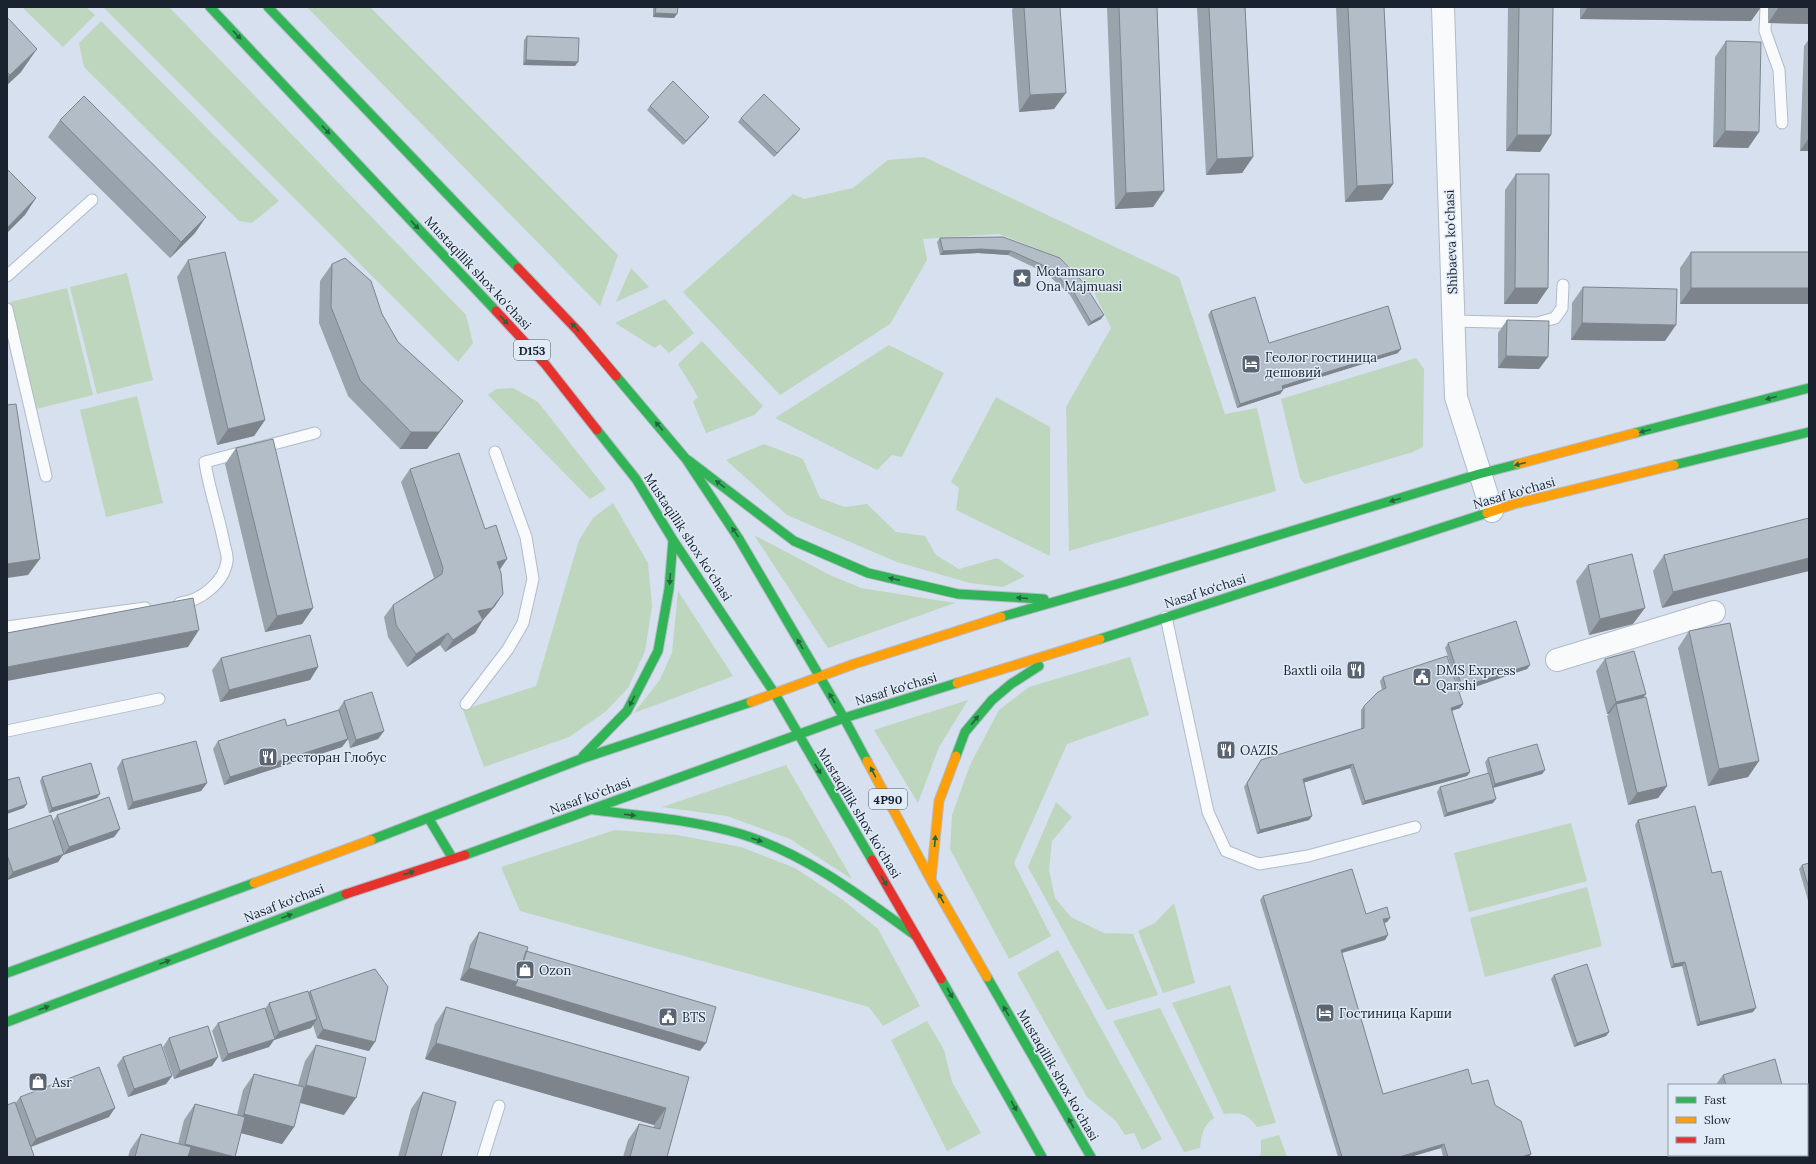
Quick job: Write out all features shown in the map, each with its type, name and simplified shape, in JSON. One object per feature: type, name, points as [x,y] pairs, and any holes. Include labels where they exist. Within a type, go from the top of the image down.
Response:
[{"type":"main road","name":"Mustaqillik shox ko'chasi","points":[[210,7],[545,364],[636,480],[673,540],[774,694],[916,936],[1042,1157]]},
{"type":"main road","name":"Mustaqillik shox ko'chasi","points":[[268,7],[578,331],[686,459],[739,539],[844,718],[931,880],[1090,1157]]},
{"type":"main road","name":"Nasaf ko‘chasi","points":[[7,973],[430,819],[581,759],[820,678],[854,664],[977,624],[1479,474],[1809,388]]},
{"type":"main road","name":"Nasaf ko‘chasi","points":[[7,1022],[351,892],[453,859],[798,736],[844,718],[1065,650],[1514,504],[1809,432]]},
{"type":"main road","points":[[686,459],[794,541],[868,573],[958,594],[1061,600]]},
{"type":"main road","points":[[581,759],[627,712],[658,651],[669,589],[673,540]]},
{"type":"main road","points":[[931,880],[939,801],[965,732],[992,700],[1006,688],[1065,650]]},
{"type":"main road","points":[[591,810],[717,828],[760,841],[813,866],[858,895],[916,936]]},
{"type":"main road","points":[[430,819],[453,859]]},
{"type":"street","name":"Shibaeva ko'chasi","points":[[1443,7],[1456,397],[1479,474],[1492,511]]},
{"type":"street","points":[[1557,660],[1714,612]]},
{"type":"lane","points":[[1766,7],[1765,31],[1779,70],[1782,123]]},
{"type":"lane","points":[[7,276],[92,200]]},
{"type":"lane","points":[[1453,321],[1537,323],[1555,318],[1562,308],[1563,284]]},
{"type":"lane","points":[[7,309],[46,476]]},
{"type":"lane","points":[[7,626],[190,602],[218,584],[227,561],[222,534],[208,482],[205,462],[315,433]]},
{"type":"lane","points":[[466,704],[508,649],[523,623],[533,579],[526,537],[495,452]]},
{"type":"lane","points":[[1166,617],[1208,812],[1226,851],[1259,864],[1308,856],[1415,827]]},
{"type":"lane","points":[[7,731],[159,699]]},
{"type":"lane","points":[[483,1157],[499,1106]]},
{"type":"green space","points":[[22,7],[86,7],[95,15],[63,47]]},
{"type":"green space","points":[[103,7],[169,7],[466,315],[473,343],[458,362]]},
{"type":"green space","points":[[307,7],[370,7],[618,255],[600,306]]},
{"type":"green space","points":[[101,21],[279,201],[252,223],[239,221],[84,67],[79,43]]},
{"type":"green space","points":[[924,157],[1179,277],[1225,414],[1257,408],[1276,491],[1069,551],[1066,407],[1111,328],[1093,290],[1061,258],[999,234],[923,239],[927,260],[890,324],[780,395],[683,292],[793,194],[804,199],[853,188],[888,160]]},
{"type":"green space","points":[[631,268],[649,287],[616,302]]},
{"type":"green space","points":[[127,273],[153,380],[97,394],[70,287]]},
{"type":"green space","points":[[67,288],[93,395],[36,409],[10,302]]},
{"type":"green space","points":[[665,299],[694,333],[669,353],[660,344],[655,348],[615,323]]},
{"type":"green space","points":[[702,341],[763,406],[754,415],[706,433],[693,402],[698,397],[678,364]]},
{"type":"green space","points":[[889,345],[944,373],[902,457],[892,455],[877,470],[775,418]]},
{"type":"green space","points":[[1416,358],[1424,369],[1423,447],[1413,452],[1305,484],[1300,478],[1281,399]]},
{"type":"green space","points":[[513,388],[538,402],[606,489],[590,499],[488,395],[496,389]]},
{"type":"green space","points":[[137,396],[163,503],[106,517],[80,410]]},
{"type":"green space","points":[[996,397],[1050,427],[1050,556],[956,510],[959,488],[951,482]]},
{"type":"green space","points":[[764,444],[803,459],[820,498],[845,507],[867,504],[896,532],[925,536],[936,555],[959,569],[997,558],[1025,576],[1003,587],[970,583],[897,562],[787,515],[726,460]]},
{"type":"green space","points":[[613,503],[648,563],[652,606],[645,651],[628,688],[605,712],[569,737],[484,767],[463,710],[536,686],[579,540],[593,518]]},
{"type":"green space","points":[[754,535],[830,575],[861,588],[955,603],[828,648]]},
{"type":"green space","points":[[678,591],[733,676],[634,713],[659,681],[672,653]]},
{"type":"green space","points":[[1130,657],[1149,715],[1067,744],[1014,863],[1051,936],[1009,959],[950,849],[952,815],[970,765],[999,710],[1029,687]]},
{"type":"green space","points":[[968,700],[939,747],[918,803],[874,730]]},
{"type":"green space","points":[[786,765],[852,879],[790,839],[727,816],[662,807]]},
{"type":"green space","points":[[1056,802],[1072,817],[1052,841],[1049,870],[1055,898],[1071,917],[1104,933],[1133,934],[1158,995],[1107,1010],[1028,867]]},
{"type":"green space","points":[[1571,823],[1587,881],[1469,912],[1454,853]]},
{"type":"green space","points":[[615,830],[677,835],[741,847],[795,868],[843,900],[878,929],[920,1006],[883,1026],[869,1007],[520,911],[501,867]]},
{"type":"green space","points":[[1587,887],[1602,946],[1485,977],[1470,918]]},
{"type":"green space","points":[[1174,903],[1195,983],[1163,993],[1138,931],[1155,923]]},
{"type":"green space","points":[[1058,950],[1162,1139],[1142,1150],[1134,1133],[1125,1135],[1116,1121],[1087,1097],[1017,973]]},
{"type":"green space","points":[[1230,985],[1276,1123],[1257,1127],[1247,1116],[1239,1114],[1224,1114],[1172,1003]]},
{"type":"green space","points":[[1160,1008],[1214,1118],[1207,1124],[1203,1131],[1200,1148],[1184,1152],[1113,1021]]},
{"type":"green space","points":[[927,1021],[944,1050],[952,1082],[981,1133],[947,1151],[891,1040]]},
{"type":"green space","points":[[1279,1135],[1287,1157],[1259,1157],[1261,1153],[1261,1140]]},
{"type":"building","points":[[656,7],[678,7],[677,14],[655,13]]},
{"type":"building","points":[[1024,7],[1060,7],[1066,93],[1030,95]]},
{"type":"building","points":[[1119,7],[1157,7],[1164,191],[1126,193]]},
{"type":"building","points":[[1209,7],[1245,7],[1253,157],[1217,159]]},
{"type":"building","points":[[1348,7],[1384,7],[1393,184],[1357,186]]},
{"type":"building","points":[[1519,7],[1553,7],[1551,135],[1517,135]]},
{"type":"building","points":[[1784,7],[1809,7],[1809,8]]},
{"type":"building","points":[[7,17],[37,49],[10,75],[7,72]]},
{"type":"building","points":[[527,36],[579,38],[578,62],[526,60]]},
{"type":"building","points":[[1726,41],[1761,42],[1759,132],[1725,131]]},
{"type":"building","points":[[673,81],[709,117],[686,141],[650,106]]},
{"type":"building","points":[[764,94],[800,129],[777,153],[741,118]]},
{"type":"building","points":[[84,96],[206,217],[181,242],[60,120]]},
{"type":"building","points":[[7,169],[36,198],[7,228]]},
{"type":"building","points":[[1516,174],[1549,174],[1548,288],[1515,288]]},
{"type":"building","points":[[1003,237],[1060,258],[1083,282],[1104,315],[1091,322],[1073,291],[1049,268],[1011,251],[981,249],[943,251],[940,238]]},
{"type":"building","points":[[225,252],[265,420],[228,429],[188,260]]},
{"type":"building","points":[[1691,252],[1809,252],[1809,288],[1691,288]]},
{"type":"building","points":[[345,258],[371,281],[382,314],[398,342],[463,401],[439,432],[411,432],[360,380],[331,307],[332,264]]},
{"type":"building","points":[[1583,287],[1677,289],[1676,325],[1582,323]]},
{"type":"building","points":[[1255,297],[1269,343],[1388,306],[1401,349],[1282,386],[1283,390],[1240,404],[1211,311]]},
{"type":"building","points":[[1507,320],[1549,321],[1548,357],[1506,356]]},
{"type":"building","points":[[16,404],[40,559],[7,564],[7,405]]},
{"type":"building","points":[[273,439],[313,608],[277,616],[236,448]]},
{"type":"building","points":[[459,453],[485,529],[496,525],[507,559],[497,562],[501,573],[503,594],[492,608],[478,611],[483,620],[453,640],[448,633],[416,654],[396,625],[393,605],[442,574],[443,568],[410,469]]},
{"type":"building","points":[[1809,518],[1809,558],[1673,592],[1664,555]]},
{"type":"building","points":[[1632,554],[1645,608],[1600,619],[1588,565]]},
{"type":"building","points":[[193,598],[199,630],[7,667],[7,633]]},
{"type":"building","points":[[1516,621],[1530,665],[1462,687],[1448,643]]},
{"type":"building","points":[[1730,623],[1759,761],[1719,769],[1689,631]]},
{"type":"building","points":[[310,635],[318,667],[229,690],[221,658]]},
{"type":"building","points":[[1634,651],[1646,694],[1616,702],[1605,659]]},
{"type":"building","points":[[1447,656],[1463,704],[1451,708],[1470,772],[1365,801],[1353,764],[1303,779],[1312,816],[1260,830],[1247,783],[1261,760],[1364,728],[1364,706],[1378,692],[1386,688],[1383,677]]},
{"type":"building","points":[[372,692],[384,731],[356,740],[344,701]]},
{"type":"building","points":[[1646,697],[1667,786],[1637,793],[1616,704]]},
{"type":"building","points":[[339,710],[348,739],[230,777],[218,741],[285,719],[287,726]]},
{"type":"building","points":[[196,741],[207,783],[133,802],[122,760]]},
{"type":"building","points":[[1537,744],[1545,770],[1495,784],[1488,758]]},
{"type":"building","points":[[91,763],[100,794],[52,808],[42,777]]},
{"type":"building","points":[[1489,773],[1496,799],[1447,813],[1440,787]]},
{"type":"building","points":[[19,777],[27,804],[7,811],[7,780]]},
{"type":"building","points":[[109,797],[120,829],[69,847],[57,815]]},
{"type":"building","points":[[1695,806],[1712,873],[1721,871],[1756,1008],[1700,1022],[1685,962],[1674,964],[1638,820]]},
{"type":"building","points":[[51,815],[64,854],[13,872],[7,855],[7,830]]},
{"type":"building","points":[[1809,863],[1809,889],[1802,865]]},
{"type":"building","name":"Гостиница Карши","points":[[1352,869],[1366,914],[1387,907],[1390,918],[1383,919],[1388,935],[1341,950],[1383,1094],[1468,1069],[1472,1084],[1488,1080],[1495,1105],[1521,1121],[1531,1154],[1521,1157],[1448,1157],[1444,1144],[1399,1157],[1342,1157],[1263,896]]},
{"type":"building","points":[[479,932],[528,947],[517,982],[469,968]]},
{"type":"building","points":[[526,951],[716,1007],[706,1043],[515,986]]},
{"type":"building","points":[[1587,964],[1609,1032],[1577,1043],[1554,975]]},
{"type":"building","points":[[375,969],[388,987],[375,1042],[323,1029],[310,991]]},
{"type":"building","points":[[308,991],[317,1019],[279,1032],[269,1003]]},
{"type":"building","points":[[446,1007],[689,1077],[667,1157],[630,1157],[639,1124],[660,1129],[666,1108],[436,1043]]},
{"type":"building","points":[[265,1008],[275,1039],[228,1054],[218,1023]]},
{"type":"building","points":[[208,1026],[218,1057],[180,1071],[169,1038]]},
{"type":"building","points":[[161,1044],[172,1076],[134,1089],[123,1057]]},
{"type":"building","points":[[316,1045],[366,1058],[356,1098],[306,1085]]},
{"type":"building","points":[[1775,1059],[1782,1084],[1726,1084],[1723,1075]]},
{"type":"building","points":[[99,1067],[115,1108],[36,1139],[20,1097]]},
{"type":"building","points":[[254,1074],[304,1087],[294,1127],[244,1114]]},
{"type":"building","points":[[423,1092],[456,1102],[441,1157],[405,1157]]},
{"type":"building","points":[[15,1102],[34,1156],[33,1157],[7,1157],[7,1105]]},
{"type":"building","points":[[195,1104],[245,1117],[235,1157],[185,1144]]},
{"type":"building","points":[[141,1134],[191,1147],[188,1157],[135,1157]]},
{"type":"traffic: fast","points":[[210,7],[496,311]]},
{"type":"traffic: fast","points":[[268,7],[518,268]]},
{"type":"traffic: fast","points":[[616,376],[686,459],[739,539],[844,718],[867,761]]},
{"type":"traffic: fast","points":[[1635,433],[1809,388]]},
{"type":"traffic: fast","points":[[597,430],[636,479],[673,540],[775,694],[872,860]]},
{"type":"traffic: fast","points":[[1674,465],[1809,432]]},
{"type":"traffic: fast","points":[[688,460],[794,541],[868,573],[958,594],[1044,599]]},
{"type":"traffic: fast","points":[[1001,617],[1124,582],[1479,474],[1518,464]]},
{"type":"traffic: fast","points":[[1100,639],[1487,513]]},
{"type":"traffic: fast","points":[[583,756],[627,711],[658,651],[669,589],[673,540]]},
{"type":"traffic: fast","points":[[956,756],[965,732],[992,700],[1011,684],[1039,666]]},
{"type":"traffic: fast","points":[[465,855],[844,718],[957,683]]},
{"type":"traffic: fast","points":[[371,840],[581,759],[751,702]]},
{"type":"traffic: fast","points":[[594,810],[705,825],[741,834],[765,843],[788,853],[833,878],[916,936]]},
{"type":"traffic: fast","points":[[429,819],[453,859]]},
{"type":"traffic: fast","points":[[7,973],[254,883]]},
{"type":"traffic: fast","points":[[7,1022],[346,894]]},
{"type":"traffic: fast","points":[[987,977],[1091,1157]]},
{"type":"traffic: fast","points":[[941,979],[1042,1157]]},
{"type":"traffic: slow","points":[[1518,464],[1635,433]]},
{"type":"traffic: slow","points":[[1487,513],[1514,504],[1674,465]]},
{"type":"traffic: slow","points":[[751,702],[854,664],[1001,617]]},
{"type":"traffic: slow","points":[[957,683],[1100,639]]},
{"type":"traffic: slow","points":[[931,880],[939,801],[956,756]]},
{"type":"traffic: slow","points":[[867,761],[931,880],[987,977]]},
{"type":"traffic: slow","points":[[254,883],[371,840]]},
{"type":"traffic: jam","points":[[518,268],[578,331],[616,376]]},
{"type":"traffic: jam","points":[[496,311],[545,364],[597,430]]},
{"type":"traffic: jam","points":[[346,894],[465,855]]},
{"type":"traffic: jam","points":[[872,860],[941,979]]},
{"type":"place","name":"Motamsaro Ona Majmuasi","points":[[1022,278]]},
{"type":"place","name":"Геолог гостиница дешовий","points":[[1251,364]]},
{"type":"place","name":"Baxtli oila","points":[[1356,670]]},
{"type":"place","name":"DMS Express Qarshi","points":[[1422,677]]},
{"type":"place","name":"OAZIS","points":[[1226,750]]},
{"type":"place","name":"ресторан Глобус","points":[[268,757]]},
{"type":"place","name":"Ozon","points":[[525,970]]},
{"type":"place","name":"Гостиница Карши","points":[[1325,1013]]},
{"type":"place","name":"BTS","points":[[668,1017]]},
{"type":"place","name":"Asr","points":[[38,1082]]}]
